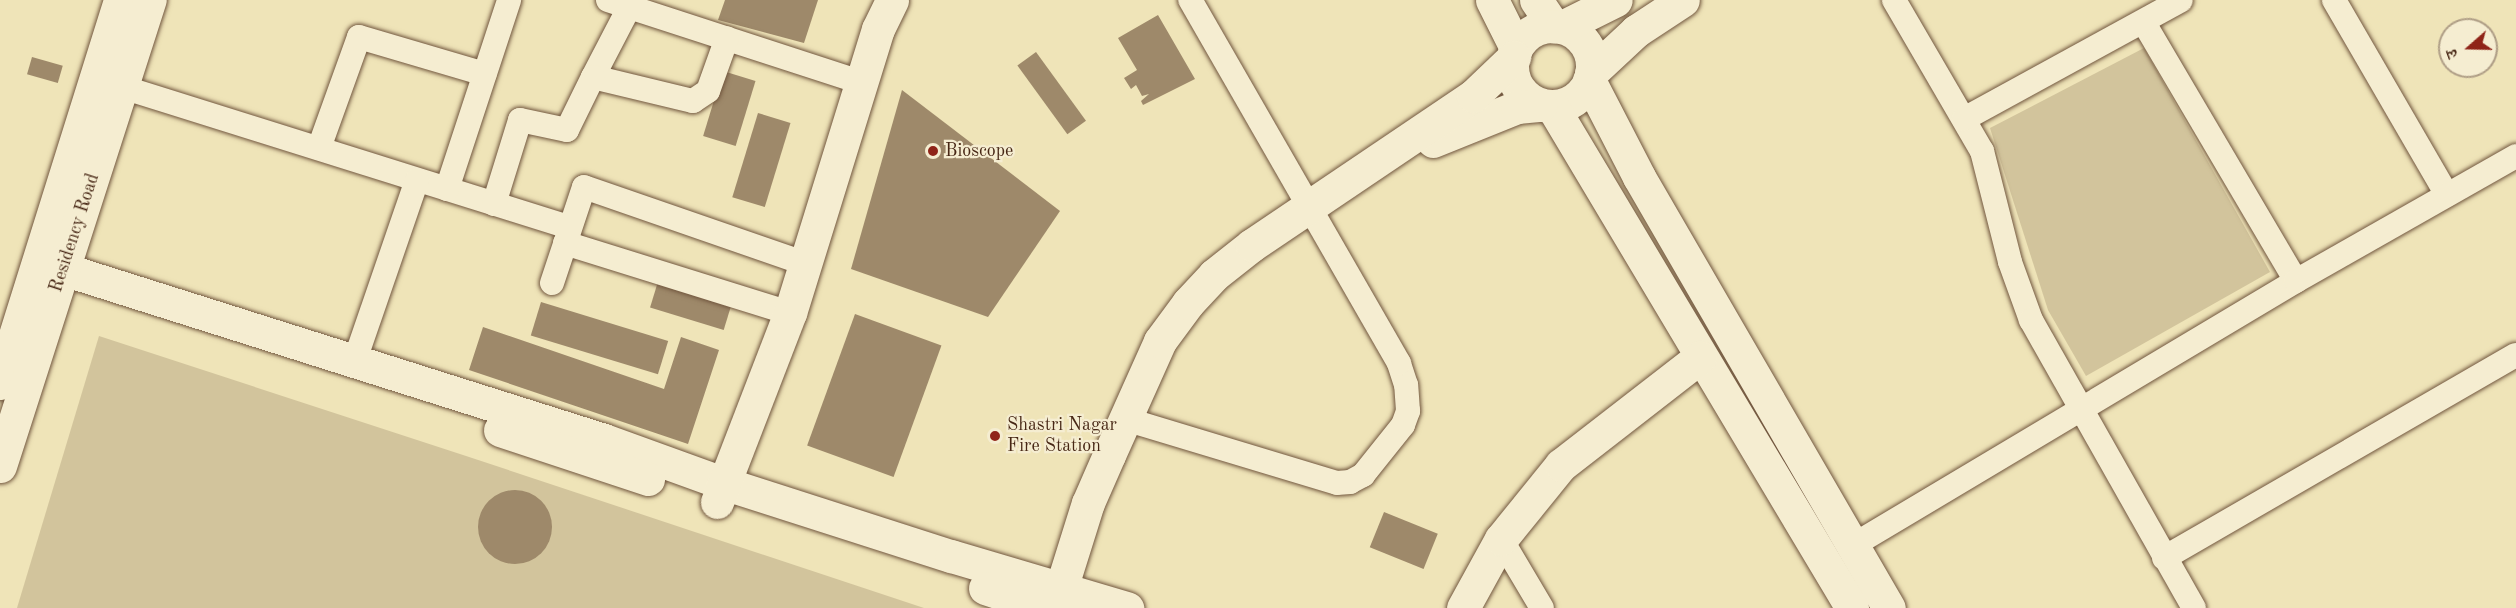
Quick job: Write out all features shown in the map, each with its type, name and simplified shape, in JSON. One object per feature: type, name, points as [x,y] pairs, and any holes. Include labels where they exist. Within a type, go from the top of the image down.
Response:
[{"type":"street","name":"Residency Road","points":[[0,383],[120,0]]},
{"type":"street","name":"Residency Road","points":[[0,466],[150,0]]},
{"type":"street","points":[[447,189],[509,0]]},
{"type":"street","points":[[608,0],[632,3],[727,38],[863,83]]},
{"type":"street","points":[[720,492],[790,313],[863,83],[878,28],[892,0]]},
{"type":"street","points":[[1125,419],[1337,483],[1350,482],[1363,475],[1403,425],[1408,411],[1406,385],[1399,363],[1190,0]]},
{"type":"street","points":[[1492,0],[1515,52],[1512,69],[1521,91],[1547,106],[1852,608]]},
{"type":"street","points":[[1536,0],[1558,27],[1587,47],[1590,77],[1639,177],[1889,608]]},
{"type":"street","points":[[1054,601],[1089,503],[1160,341],[1188,303],[1214,275],[1242,253],[1389,156],[1495,79],[1534,31],[1558,27],[1616,0]]},
{"type":"street","points":[[1389,156],[1517,107],[1547,106],[1573,100],[1590,77],[1636,31],[1683,0]]},
{"type":"street","points":[[1894,0],[1982,152],[2010,262],[2031,320],[2079,409],[2194,608]]},
{"type":"street","points":[[1964,119],[2144,23],[2181,0]]},
{"type":"street","points":[[2334,0],[2447,195]]},
{"type":"street","points":[[494,204],[520,120],[567,130],[592,77],[632,3]]},
{"type":"street","points":[[2144,23],[2296,281]]},
{"type":"street","points":[[319,148],[359,37],[485,74]]},
{"type":"street","points":[[592,77],[693,101],[708,91],[727,38]]},
{"type":"street","points":[[122,87],[494,204],[567,235],[790,313]]},
{"type":"street","points":[[1852,546],[2296,281],[2516,156]]},
{"type":"street","points":[[355,360],[417,180]]},
{"type":"street","points":[[552,283],[584,187],[806,264]]},
{"type":"street","points":[[60,278],[355,360],[604,440],[720,492]]},
{"type":"street","points":[[60,278],[1054,601],[1127,608]]},
{"type":"street","points":[[2164,558],[2516,355]]},
{"type":"street","points":[[1463,608],[1501,539],[1561,465],[1700,357]]},
{"type":"street","points":[[1501,539],[1542,608]]},
{"type":"shaded area","points":[[2144,48],[2270,272],[2086,376],[2048,310],[1990,128]]},
{"type":"shaded area","points":[[99,336],[463,455],[924,608],[17,608]]},
{"type":"building","points":[[725,0],[818,0],[804,43],[718,20]]},
{"type":"building","points":[[1158,15],[1195,79],[1143,105],[1141,101],[1149,94],[1142,96],[1136,85],[1131,89],[1124,78],[1137,70],[1118,38]]},
{"type":"building","points":[[1036,52],[1086,121],[1067,134],[1017,66]]},
{"type":"building","points":[[32,57],[63,66],[58,83],[27,74]]},
{"type":"building","points":[[723,71],[756,81],[736,146],[703,136]]},
{"type":"building","name":"Bioscope","points":[[902,90],[1060,211],[988,317],[851,269]]},
{"type":"building","points":[[758,113],[791,123],[765,207],[732,197]]},
{"type":"building","points":[[660,275],[734,298],[724,330],[650,308]]},
{"type":"building","points":[[541,302],[668,341],[658,374],[531,335]]},
{"type":"building","points":[[855,314],[941,345],[894,477],[807,446]]},
{"type":"building","points":[[483,327],[664,389],[681,337],[719,350],[688,444],[469,370]]},
{"type":"building","points":[[522,490],[542,500],[550,513],[552,527],[550,541],[542,554],[529,562],[508,564],[488,554],[480,541],[478,520],[488,500],[501,492]]},
{"type":"building","points":[[1384,512],[1438,534],[1424,569],[1370,547]]},
{"type":"place","name":"Bioscope","points":[[933,151]]},
{"type":"place","name":"Shastri Nagar Fire Station","points":[[995,436]]}]
